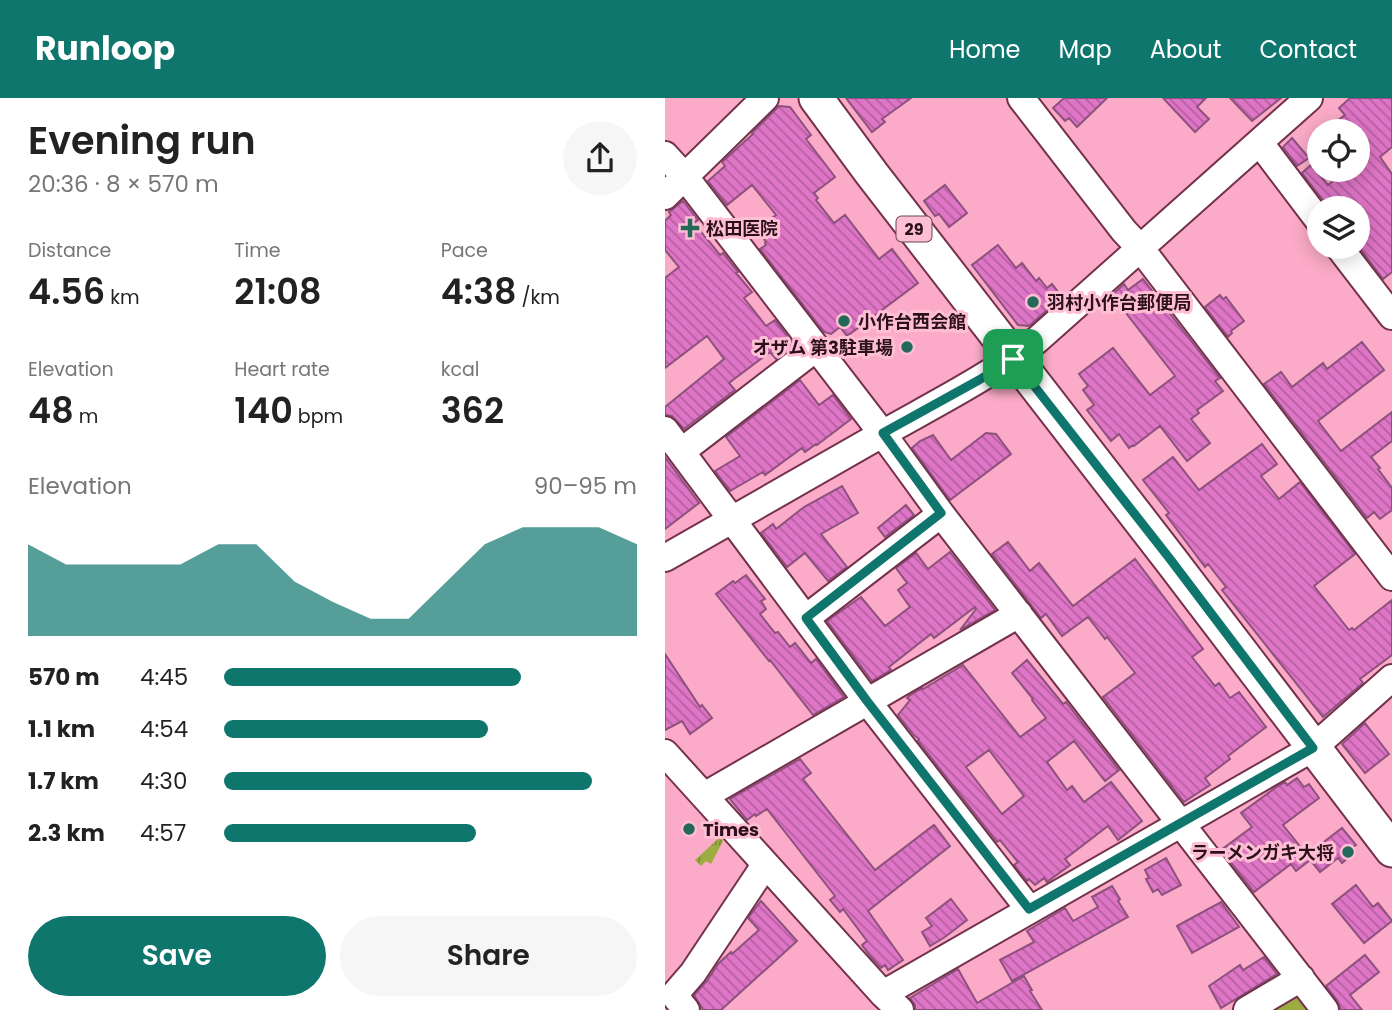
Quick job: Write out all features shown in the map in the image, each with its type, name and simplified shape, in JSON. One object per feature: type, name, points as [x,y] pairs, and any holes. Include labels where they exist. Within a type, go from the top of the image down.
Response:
[{"type":"main road","name":"29","points":[[817,98],[1013,359],[1392,850]]},
{"type":"street","points":[[665,196],[765,98]]},
{"type":"street","points":[[1021,98],[1124,231],[1141,249],[1392,577]]},
{"type":"street","points":[[665,558],[1013,359],[1141,249],[1309,98]]},
{"type":"street","points":[[1260,143],[1307,205]]},
{"type":"street","points":[[665,155],[685,177],[883,433],[941,513],[1325,1010]]},
{"type":"street","points":[[1348,259],[1392,316]]},
{"type":"street","points":[[682,451],[816,348]]},
{"type":"street","points":[[665,430],[867,701],[1029,909]]},
{"type":"street","points":[[806,618],[941,513]]},
{"type":"street","points":[[704,796],[1019,614]]},
{"type":"street","points":[[665,753],[891,1002],[1029,909],[1313,748],[1392,678]]},
{"type":"street","points":[[686,1010],[674,995],[693,973],[765,865]]},
{"type":"street","points":[[1247,1010],[1301,978]]},
{"type":"green space","points":[[720,837],[723,841],[711,864],[706,861],[701,866],[695,860]]},
{"type":"green space","points":[[1294,993],[1317,1010],[1264,1010]]},
{"type":"building","points":[[846,98],[911,98],[882,119],[885,122],[872,132]]},
{"type":"building","points":[[1064,98],[1107,98],[1077,127],[1069,118],[1065,121],[1053,108]]},
{"type":"building","points":[[1163,98],[1206,98],[1197,107],[1209,119],[1195,132]]},
{"type":"building","points":[[1230,98],[1281,98],[1252,121]]},
{"type":"building","points":[[1350,98],[1392,98],[1392,147],[1380,157],[1392,174],[1392,272],[1383,279],[1368,259],[1370,259],[1370,196],[1320,196],[1309,182],[1325,182],[1328,185],[1332,182],[1370,182],[1370,119],[1340,119],[1345,115],[1339,108]]},
{"type":"building","points":[[779,106],[790,107],[811,135],[806,139],[835,177],[814,193],[818,198],[816,200],[834,223],[845,215],[879,259],[892,249],[918,283],[847,336],[840,327],[831,334],[824,332],[760,249],[766,242],[757,229],[776,215],[752,185],[727,205],[708,181],[725,166],[722,162]]},
{"type":"building","points":[[1292,138],[1307,156],[1307,159],[1297,166],[1283,147]]},
{"type":"building","points":[[945,185],[967,213],[949,227],[939,214],[935,216],[924,201]]},
{"type":"building","points":[[683,201],[698,220],[694,223],[720,255],[723,253],[752,292],[744,298],[766,326],[775,320],[794,345],[776,359],[770,352],[729,383],[735,390],[684,429],[672,416],[665,415],[665,407],[724,359],[707,336],[665,368],[665,278],[679,267],[665,250],[665,221],[671,215],[669,212]]},
{"type":"building","points":[[998,245],[1016,268],[1022,263],[1036,281],[1039,278],[1047,288],[1052,284],[1062,297],[1029,326],[1018,325],[972,265]]},
{"type":"building","points":[[1143,279],[1220,378],[1215,381],[1223,391],[1197,410],[1199,413],[1191,419],[1210,443],[1187,461],[1160,426],[1129,448],[1119,434],[1111,441],[1087,410],[1094,405],[1083,390],[1088,386],[1079,374],[1113,348],[1150,395],[1175,376],[1112,295],[1124,284],[1128,290]]},
{"type":"building","points":[[1220,295],[1223,299],[1226,297],[1244,321],[1231,331],[1228,337],[1205,307]]},
{"type":"building","points":[[1362,342],[1384,370],[1318,421],[1341,451],[1392,412],[1392,441],[1371,457],[1392,488],[1392,510],[1380,519],[1374,512],[1367,518],[1264,384],[1281,372],[1292,387],[1323,363],[1327,369]]},
{"type":"building","points":[[800,380],[819,405],[833,395],[851,419],[817,445],[805,452],[802,448],[765,475],[763,472],[730,491],[715,471],[740,456],[726,437]]},
{"type":"building","points":[[986,433],[996,434],[1011,454],[950,500],[912,448],[933,435],[951,460]]},
{"type":"building","points":[[1262,444],[1277,464],[1261,476],[1279,499],[1300,482],[1355,554],[1314,586],[1349,630],[1354,630],[1392,600],[1392,655],[1360,679],[1363,683],[1323,717],[1222,590],[1226,587],[1208,564],[1205,567],[1143,480],[1173,457],[1199,490]]},
{"type":"building","points":[[665,457],[699,503],[665,529]]},
{"type":"building","points":[[842,486],[858,513],[821,534],[847,567],[828,581],[805,553],[787,567],[761,533],[773,524],[776,529],[804,507]]},
{"type":"building","points":[[906,505],[914,515],[885,537],[878,528]]},
{"type":"building","points":[[1008,542],[1030,571],[1039,563],[1073,606],[1135,559],[1203,649],[1192,657],[1215,686],[1219,683],[1230,698],[1239,692],[1266,727],[1228,756],[1230,759],[1205,778],[1210,785],[1184,802],[1103,697],[1135,673],[1088,617],[1062,636],[1046,614],[1041,618],[992,554]]},
{"type":"building","points":[[950,552],[995,610],[960,630],[975,607],[934,638],[931,634],[889,667],[891,670],[872,681],[827,621],[861,597],[885,626],[910,607],[898,590],[907,583],[896,568],[916,553],[928,569]]},
{"type":"building","points":[[746,575],[765,599],[761,601],[766,609],[760,614],[775,633],[778,632],[790,647],[795,643],[811,663],[816,659],[844,697],[813,715],[769,661],[716,594]]},
{"type":"building","points":[[665,654],[700,707],[702,705],[712,718],[690,734],[682,721],[665,730]]},
{"type":"building","points":[[1027,660],[1063,704],[1066,702],[1119,770],[1105,781],[1074,741],[1047,762],[1067,790],[1072,786],[1084,802],[1111,782],[1142,821],[1118,840],[1108,826],[1065,859],[1070,865],[1047,882],[1044,878],[1035,885],[1029,879],[1027,881],[1014,865],[1018,862],[1000,840],[997,842],[898,715],[910,700],[907,698],[909,696],[963,665],[1020,737],[1046,718],[1012,673]],"holes":[[[989,750],[1024,796],[1002,814],[966,767]]]},
{"type":"building","points":[[1365,723],[1389,754],[1365,773],[1342,744]]},
{"type":"building","points":[[800,759],[811,773],[803,779],[875,870],[934,825],[950,846],[868,911],[903,960],[888,970],[885,965],[881,968],[870,956],[862,945],[867,941],[843,909],[840,912],[830,900],[835,896],[767,809],[747,820],[730,799]]},
{"type":"building","points":[[1297,778],[1304,787],[1309,784],[1319,798],[1283,825],[1307,855],[1342,828],[1356,845],[1351,848],[1355,852],[1342,863],[1338,858],[1320,872],[1307,856],[1310,860],[1296,871],[1291,864],[1254,892],[1221,850],[1252,827],[1241,813],[1275,788],[1285,782],[1287,785]]},
{"type":"building","points":[[1166,858],[1181,885],[1162,895],[1158,889],[1153,892],[1146,879],[1149,878],[1145,870]]},
{"type":"building","points":[[1356,885],[1373,907],[1378,903],[1392,921],[1364,943],[1332,904]]},
{"type":"building","points":[[1112,886],[1128,917],[1012,981],[1000,960],[1034,942],[1027,931],[1065,908],[1073,921],[1098,907],[1092,897]]},
{"type":"building","points":[[951,899],[967,920],[930,946],[922,932],[932,926],[926,918]]},
{"type":"building","points":[[761,901],[797,941],[721,1010],[703,1010],[694,995],[718,964],[759,930],[748,918]]},
{"type":"building","points":[[1221,902],[1239,927],[1192,953],[1177,926]]},
{"type":"building","points":[[1365,955],[1379,972],[1350,995],[1362,1010],[1341,1010],[1326,986]]},
{"type":"building","points":[[1264,957],[1277,974],[1221,1008],[1209,986],[1240,965],[1243,970]]},
{"type":"building","points":[[958,969],[977,1003],[1024,976],[1042,1010],[915,1010],[910,998]]},
{"type":"place","name":"松田医院","points":[[690,228]]},
{"type":"place","name":"羽村小作台郵便局","points":[[1033,302]]},
{"type":"place","name":"小作台西会館","points":[[844,321]]},
{"type":"place","name":"オザム 第3駐車場","points":[[907,347]]},
{"type":"place","name":"Times","points":[[689,829]]},
{"type":"place","name":"ラーメンガキ大将","points":[[1348,852]]},
{"type":"route","points":[[1013,359],[1170,559],[1313,748],[1029,909],[806,618],[941,513],[883,433],[1013,359]]}]
